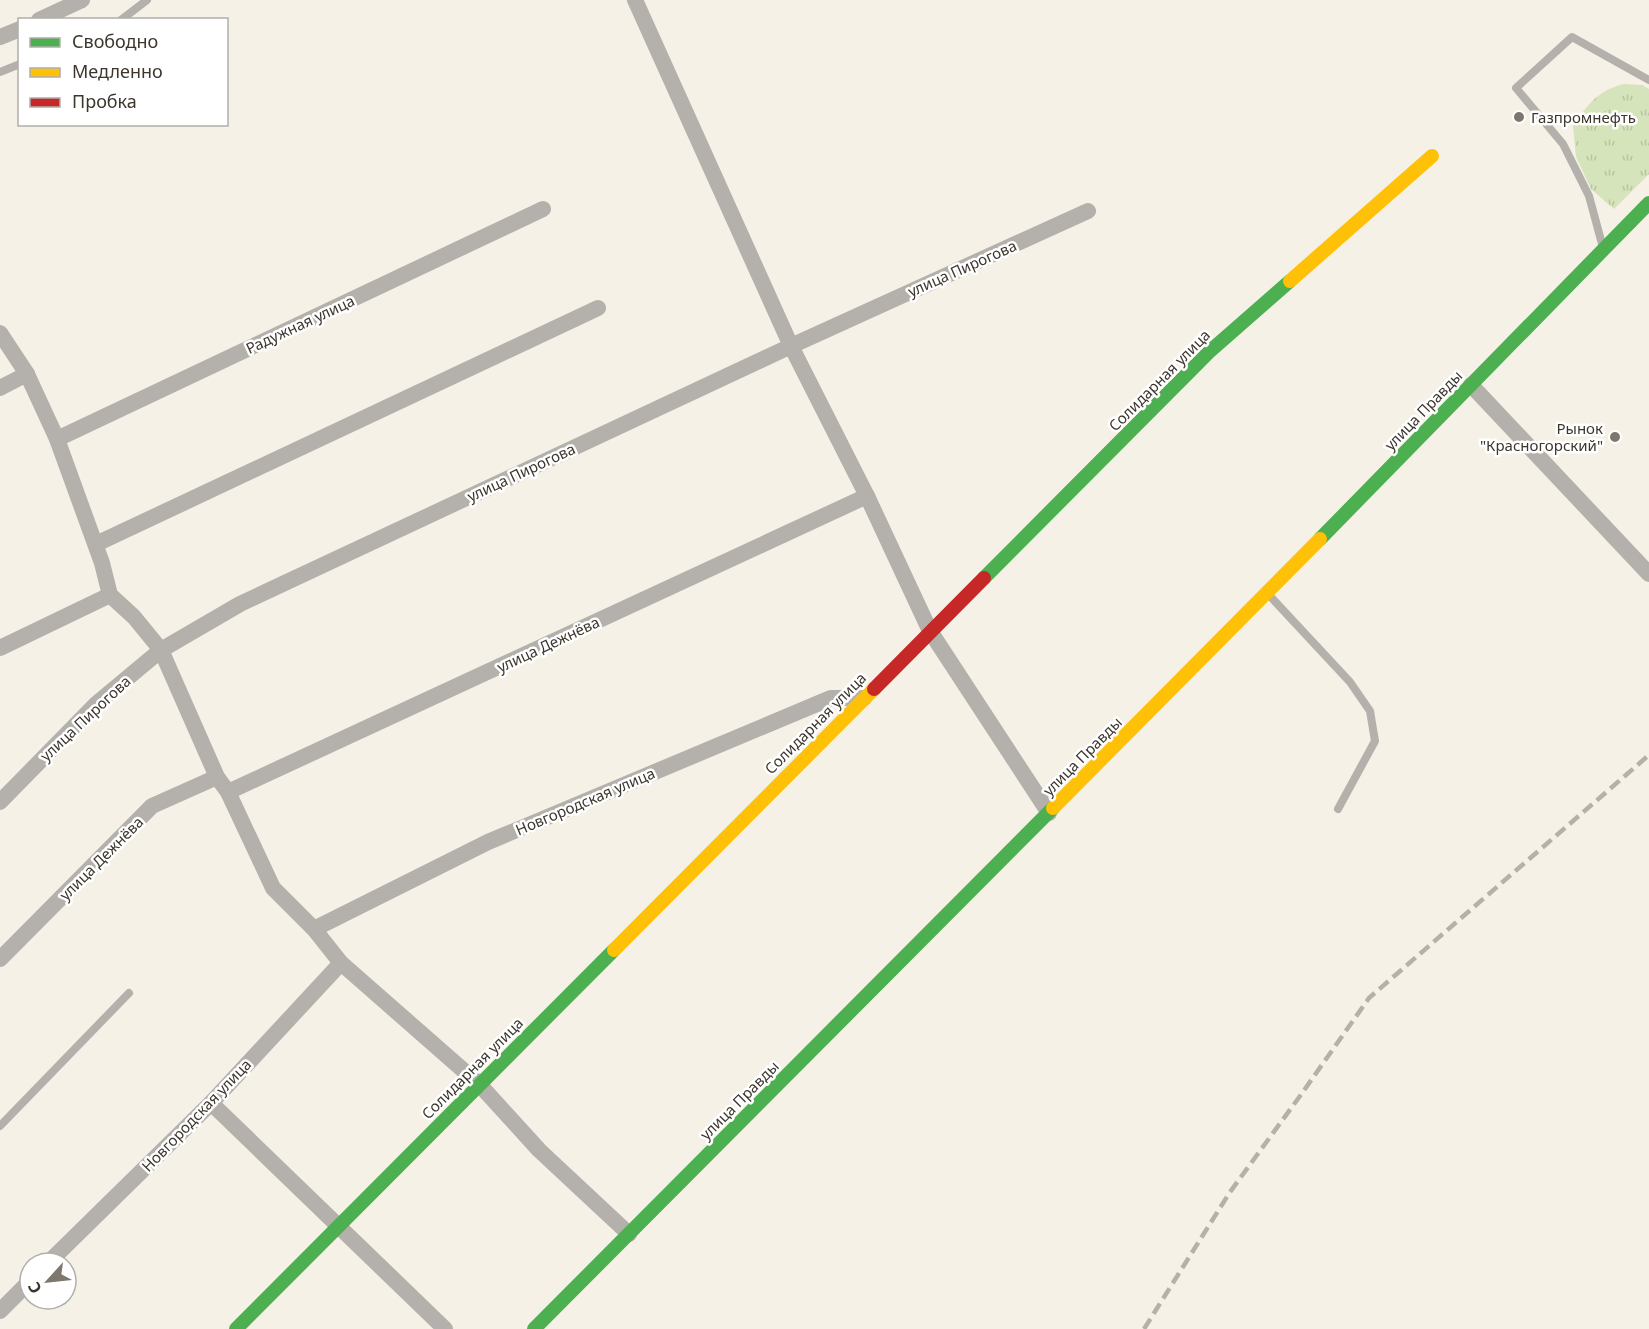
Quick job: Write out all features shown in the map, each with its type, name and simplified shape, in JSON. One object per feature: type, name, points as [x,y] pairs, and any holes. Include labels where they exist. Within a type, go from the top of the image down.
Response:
[{"type":"street","points":[[43,18],[82,0]]},
{"type":"street","points":[[635,0],[791,346],[867,496],[930,631],[1048,813]]},
{"type":"street","points":[[0,38],[18,30]]},
{"type":"street","name":"Солидарная улица","points":[[236,1329],[1209,352],[1432,156]]},
{"type":"street","name":"улица Правды","points":[[534,1329],[1267,592],[1649,203]]},
{"type":"street","name":"Радужная улица","points":[[57,439],[543,209]]},
{"type":"street","name":"улица Пирогова","points":[[0,802],[95,705],[161,650],[240,604],[791,346],[1088,211]]},
{"type":"street","points":[[96,544],[598,308]]},
{"type":"street","points":[[0,333],[27,374],[57,439],[96,544],[110,596],[134,617],[161,650],[217,777],[228,792],[273,888],[314,929],[341,963],[479,1084],[539,1150],[629,1234]]},
{"type":"street","points":[[0,388],[27,374]]},
{"type":"street","points":[[1471,385],[1649,574]]},
{"type":"street","name":"улица Дежнёва","points":[[228,792],[867,496]]},
{"type":"street","points":[[0,648],[110,596]]},
{"type":"street","name":"Новгородская улица","points":[[314,929],[488,842],[724,742],[831,698],[864,698]]},
{"type":"street","name":"улица Дежнёва","points":[[0,959],[152,807],[217,777]]},
{"type":"street","name":"Новгородская улица","points":[[60,1251],[211,1103],[341,963]]},
{"type":"street","points":[[211,1103],[445,1329]]},
{"type":"street","points":[[0,1311],[18,1293]]},
{"type":"lane","points":[[124,18],[147,0]]},
{"type":"lane","points":[[1603,250],[1588,196],[1563,144],[1515,88],[1572,37],[1649,80]]},
{"type":"lane","points":[[0,72],[18,65]]},
{"type":"lane","points":[[1267,592],[1350,682],[1370,711],[1375,741],[1338,809]]},
{"type":"lane","points":[[0,1126],[129,993]]},
{"type":"green space","points":[[1624,84],[1642,85],[1649,89],[1649,174],[1614,209],[1591,189],[1576,157],[1573,126],[1600,94]]},
{"type":"railway","points":[[1144,1329],[1230,1192],[1369,998],[1649,755]]},
{"type":"traffic: fast","points":[[1320,539],[1649,203]]},
{"type":"traffic: fast","points":[[984,578],[1209,352],[1290,281]]},
{"type":"traffic: fast","points":[[534,1329],[1053,808]]},
{"type":"traffic: fast","points":[[236,1329],[614,950]]},
{"type":"traffic: slow","points":[[1290,281],[1432,156]]},
{"type":"traffic: slow","points":[[1053,808],[1320,539]]},
{"type":"traffic: slow","points":[[614,950],[874,689]]},
{"type":"traffic: jam","points":[[874,689],[984,578]]},
{"type":"place","name":"Газпромнефть","points":[[1519,117]]},
{"type":"place","name":"Рынок \"Красногорский\"","points":[[1615,437]]}]
